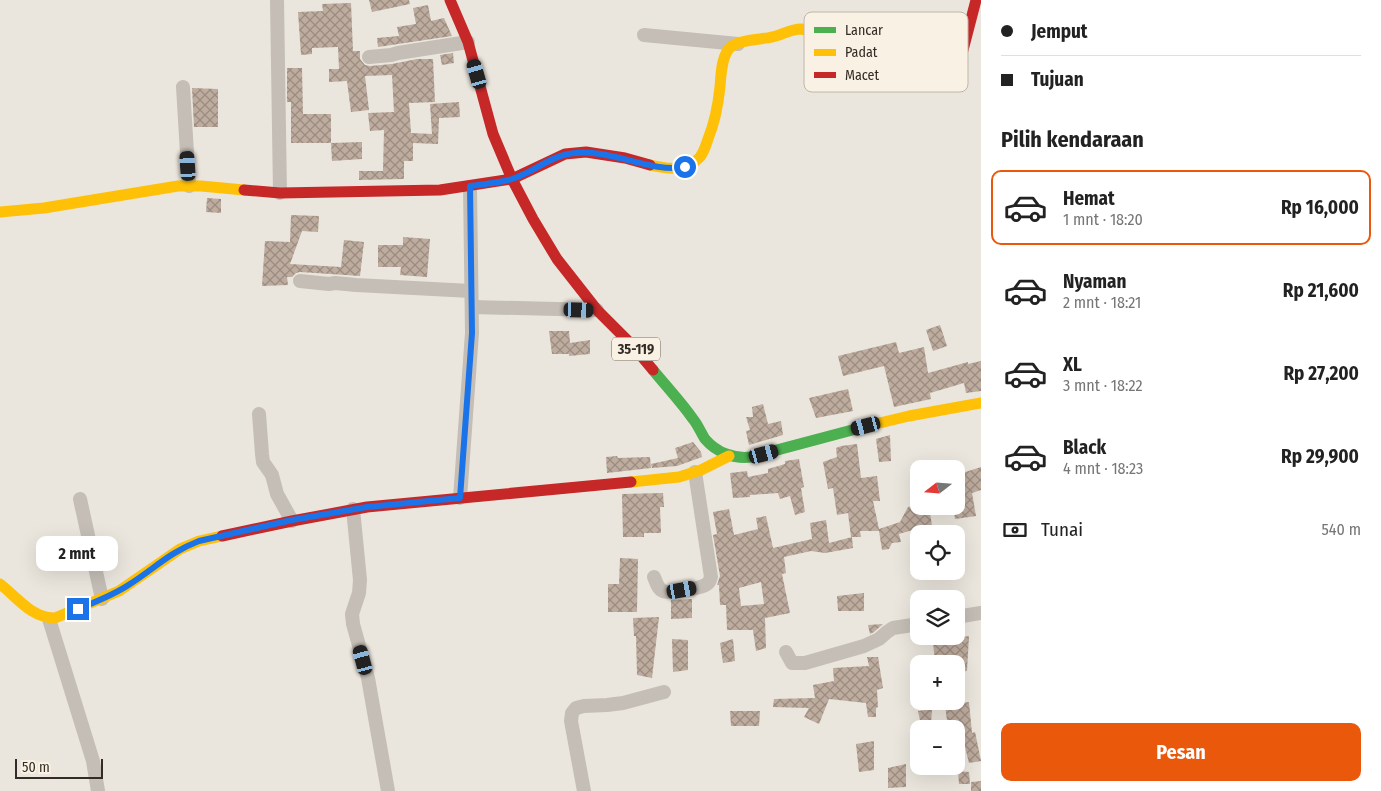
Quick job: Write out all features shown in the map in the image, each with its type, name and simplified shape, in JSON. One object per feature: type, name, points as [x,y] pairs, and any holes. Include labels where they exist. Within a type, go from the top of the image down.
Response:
[{"type":"street","points":[[277,0],[280,193]]},
{"type":"street","name":"35-119","points":[[450,0],[468,42],[494,134],[512,179],[533,219],[557,258],[597,310],[632,345],[693,419],[706,440],[729,456]]},
{"type":"street","points":[[968,29],[976,0]]},
{"type":"street","points":[[0,212],[44,208],[160,188],[189,186],[280,193],[440,190],[512,179],[555,158],[575,152],[619,157],[663,168],[675,169],[685,167],[700,156],[714,124],[718,105],[722,61],[727,51],[746,41],[780,35],[795,28],[804,29]]},
{"type":"street","points":[[644,35],[738,44]]},
{"type":"street","points":[[369,57],[468,42]]},
{"type":"street","points":[[183,87],[189,186]]},
{"type":"street","points":[[460,498],[472,333],[470,186]]},
{"type":"street","points":[[300,281],[471,291]]},
{"type":"street","points":[[472,307],[597,310]]},
{"type":"street","points":[[0,584],[32,612],[49,619],[102,599],[130,584],[170,555],[187,546],[213,538],[292,520],[353,509],[679,477],[695,472],[729,456],[751,457],[909,416],[981,404]]},
{"type":"street","points":[[259,414],[263,462],[272,474],[277,494],[292,520]]},
{"type":"street","points":[[654,577],[662,591],[670,592],[695,588],[708,584],[710,580],[695,472]]},
{"type":"street","points":[[80,499],[102,599]]},
{"type":"street","points":[[353,509],[360,580],[352,614],[353,624],[368,678],[388,791]]},
{"type":"street","points":[[965,616],[981,613]]},
{"type":"street","points":[[49,619],[93,761],[98,791]]},
{"type":"street","points":[[786,652],[792,663],[805,662],[864,646],[879,639],[893,628],[910,625]]},
{"type":"street","points":[[584,791],[571,721],[572,713],[576,708],[623,703],[664,692]]},
{"type":"building","points":[[369,0],[409,0],[410,4],[372,12]]},
{"type":"building","points":[[351,3],[353,51],[360,51],[360,59],[365,65],[433,59],[435,102],[409,103],[411,133],[432,134],[430,104],[459,102],[460,117],[439,118],[438,144],[413,143],[413,161],[404,161],[404,179],[359,180],[359,171],[383,171],[384,130],[370,131],[368,113],[394,112],[392,75],[365,76],[369,110],[351,112],[347,81],[329,82],[329,69],[339,69],[338,47],[312,48],[312,54],[301,55],[298,12],[323,11],[322,4]]},
{"type":"building","points":[[428,5],[431,21],[444,18],[452,36],[378,47],[377,38],[399,36],[397,27],[416,24],[413,8]]},
{"type":"building","points":[[453,53],[454,63],[442,65],[440,55]]},
{"type":"building","points":[[287,68],[302,68],[303,114],[331,114],[331,143],[291,143],[291,102],[287,102]]},
{"type":"building","points":[[192,88],[218,89],[218,127],[194,127]]},
{"type":"building","points":[[362,142],[362,159],[332,161],[331,143]]},
{"type":"building","points":[[207,198],[221,199],[221,213],[206,212]]},
{"type":"building","points":[[291,215],[319,216],[318,232],[302,231],[290,264],[341,267],[344,240],[364,242],[360,276],[300,272],[292,277],[287,277],[288,285],[262,286],[265,241],[290,242]]},
{"type":"building","points":[[403,237],[430,239],[427,277],[400,275],[401,267],[378,267],[378,245],[403,245]]},
{"type":"building","points":[[940,325],[947,346],[933,351],[926,330]]},
{"type":"building","points":[[549,331],[569,331],[570,343],[590,340],[590,354],[569,356],[569,354],[552,354]]},
{"type":"building","points":[[896,342],[899,353],[924,347],[928,373],[968,362],[968,364],[981,361],[981,391],[966,393],[964,383],[930,393],[931,399],[894,407],[884,366],[843,376],[838,356]]},
{"type":"building","points":[[848,389],[853,411],[816,418],[809,398]]},
{"type":"building","points":[[763,404],[768,424],[781,421],[783,435],[749,445],[746,431],[750,430],[746,417],[753,417],[752,407]]},
{"type":"building","points":[[890,435],[891,461],[879,462],[876,439]]},
{"type":"building","points":[[693,442],[701,452],[702,457],[677,466],[652,468],[651,464],[678,458],[675,448]]},
{"type":"building","points":[[857,444],[861,478],[877,476],[880,501],[873,501],[879,529],[900,522],[910,506],[910,515],[930,515],[932,525],[910,525],[910,531],[899,534],[901,542],[892,543],[889,549],[882,550],[879,531],[860,531],[861,537],[851,537],[848,513],[837,515],[833,488],[828,489],[823,462],[837,457],[836,448]]},
{"type":"building","points":[[617,456],[618,458],[650,457],[651,468],[607,473],[606,457]]},
{"type":"building","points":[[799,459],[804,487],[801,488],[805,512],[795,515],[790,496],[780,499],[778,493],[733,498],[730,473],[747,471],[748,477],[768,473],[768,469],[785,464],[785,461]]},
{"type":"building","points":[[981,467],[981,490],[972,493],[976,516],[955,519],[954,515],[965,515],[965,472]]},
{"type":"building","points":[[663,493],[664,507],[660,507],[661,533],[644,533],[644,537],[623,537],[622,494]]},
{"type":"building","points":[[729,509],[734,535],[758,529],[756,518],[766,516],[773,548],[812,539],[810,523],[826,520],[829,543],[852,537],[853,548],[825,553],[811,551],[784,557],[786,573],[782,574],[790,613],[765,618],[766,648],[756,651],[753,630],[727,630],[726,605],[720,605],[719,585],[717,585],[720,576],[713,535],[717,534],[713,512]],"holes":[[[761,582],[764,604],[741,606],[739,588]]]},
{"type":"building","points":[[620,558],[638,559],[637,612],[608,612],[608,584],[619,584]]},
{"type":"building","points":[[864,593],[864,611],[838,611],[837,596]]},
{"type":"building","points":[[692,599],[692,618],[671,619],[671,600]]},
{"type":"building","points":[[659,617],[652,678],[637,675],[636,636],[634,636],[633,618]]},
{"type":"building","points":[[883,624],[874,632],[870,634],[868,625]]},
{"type":"building","points":[[969,636],[967,671],[965,671],[965,655],[934,655],[933,645],[965,645],[965,637]]},
{"type":"building","points":[[672,639],[688,640],[688,670],[673,672]]},
{"type":"building","points":[[733,639],[735,661],[723,663],[720,643]]},
{"type":"building","points":[[867,657],[878,657],[883,688],[877,690],[878,707],[876,708],[876,717],[868,717],[866,703],[829,699],[819,724],[804,717],[809,708],[773,707],[774,699],[815,698],[813,685],[834,681],[833,668],[869,666]]},
{"type":"building","points":[[965,702],[969,702],[972,733],[975,732],[981,761],[969,763],[965,747],[965,720],[947,720],[946,710],[965,710]]},
{"type":"building","points":[[932,710],[931,720],[920,720],[918,711]]},
{"type":"building","points":[[730,711],[760,711],[759,726],[731,726]]},
{"type":"building","points":[[874,741],[874,770],[859,772],[856,744]]},
{"type":"building","points":[[906,764],[906,787],[888,788],[888,768]]},
{"type":"building","points":[[965,772],[969,772],[970,784],[959,784],[958,775],[965,775]]},
{"type":"building","points":[[981,781],[981,791],[971,791],[971,782]]},
{"type":"traffic: fast","points":[[653,370],[688,413],[705,439],[715,448],[732,456],[751,457],[871,425]]},
{"type":"traffic: slow","points":[[650,165],[663,168],[683,167],[695,162],[701,155],[716,114],[724,58],[732,46],[748,40],[772,37],[793,30],[804,30]]},
{"type":"traffic: slow","points":[[0,212],[44,208],[178,186],[244,190]]},
{"type":"traffic: slow","points":[[871,425],[981,403]]},
{"type":"traffic: slow","points":[[631,482],[679,477],[701,470],[729,456]]},
{"type":"traffic: slow","points":[[0,584],[32,611],[39,615],[55,618],[119,591],[180,549],[199,541],[222,536]]},
{"type":"traffic: jam","points":[[450,0],[468,42],[493,134],[512,179],[533,219],[557,259],[597,310],[632,345],[653,370]]},
{"type":"traffic: jam","points":[[968,31],[976,0]]},
{"type":"traffic: jam","points":[[244,190],[280,193],[440,190],[512,179],[565,154],[586,152],[625,158],[650,165]]},
{"type":"traffic: jam","points":[[222,536],[367,507],[631,482]]},
{"type":"route","points":[[78,609],[119,591],[170,555],[199,541],[292,520],[367,507],[460,498],[472,333],[470,186],[512,179],[555,158],[575,152],[625,158],[663,168],[675,169],[685,167]]}]
